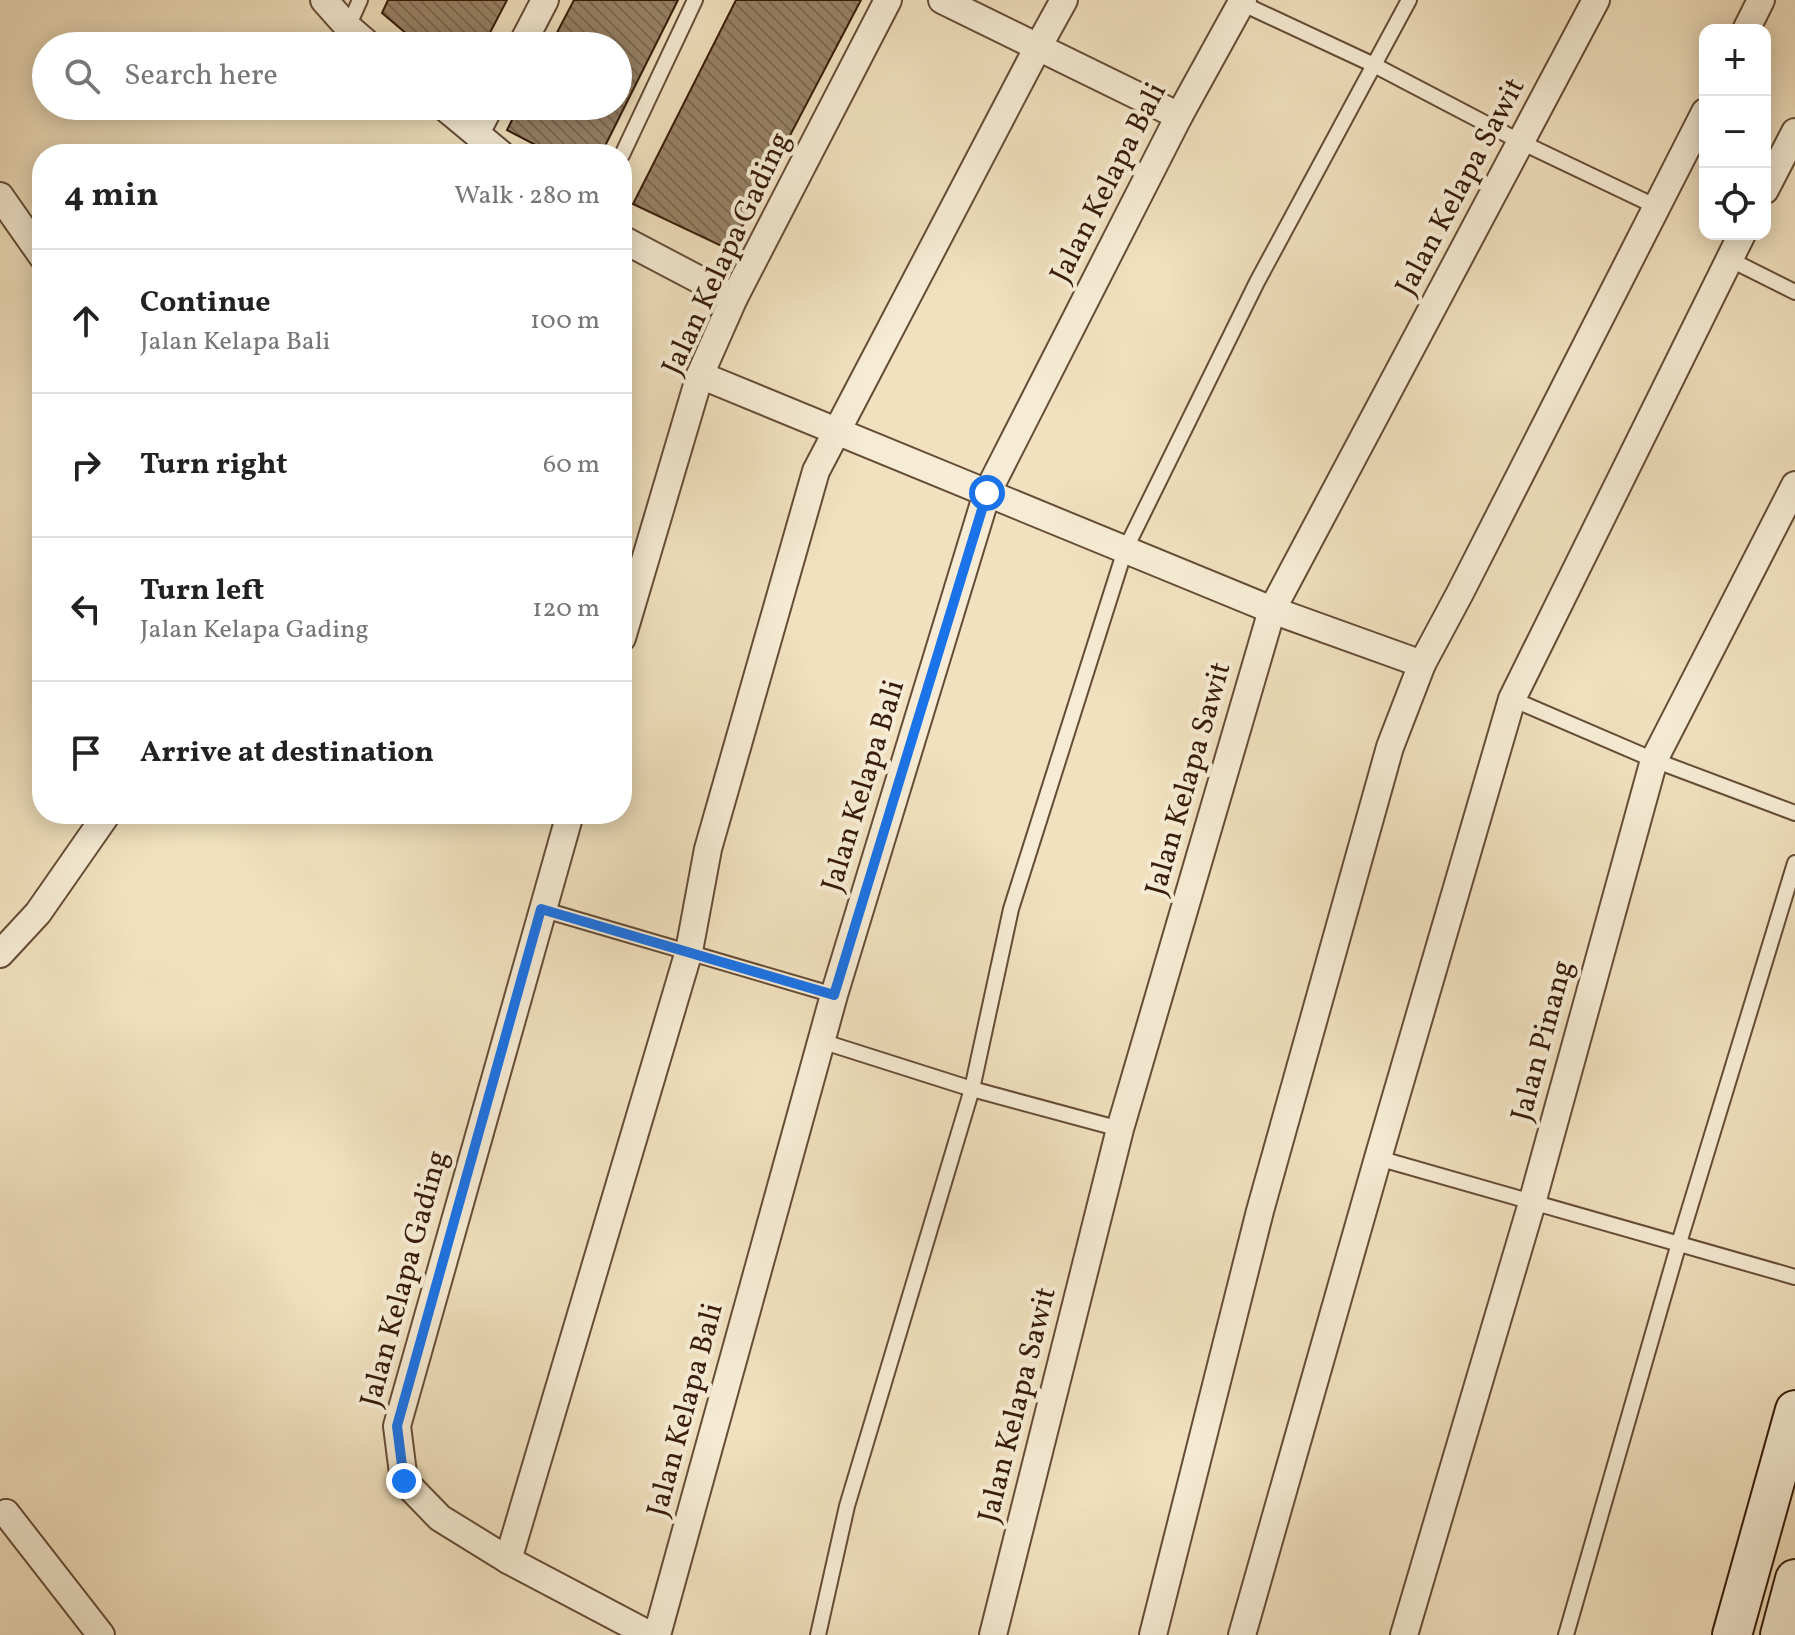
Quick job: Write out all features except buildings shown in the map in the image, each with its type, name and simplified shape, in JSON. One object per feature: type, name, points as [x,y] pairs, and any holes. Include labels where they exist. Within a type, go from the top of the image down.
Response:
[{"type":"street","points":[[324,0],[354,32]]},
{"type":"street","points":[[528,32],[545,0]]},
{"type":"street","name":"Jalan Kelapa Gading","points":[[632,604],[700,375],[734,298],[888,0]]},
{"type":"street","points":[[942,0],[1179,116]]},
{"type":"street","points":[[508,1560],[689,951],[712,834],[816,471],[1064,0]]},
{"type":"street","name":"Jalan Kelapa Sawit","points":[[993,1635],[1120,1129],[1272,610],[1596,0]]},
{"type":"street","points":[[1749,24],[1761,0]]},
{"type":"street","name":"Jalan Kelapa Bali","points":[[657,1635],[834,995],[987,493],[1179,116],[1242,2]]},
{"type":"street","points":[[460,120],[489,144]]},
{"type":"street","points":[[476,133],[483,120]]},
{"type":"street","points":[[1153,1635],[1260,1211],[1390,747],[1422,664],[1699,124]]},
{"type":"street","points":[[1771,178],[1795,132]]},
{"type":"street","points":[[0,196],[32,242]]},
{"type":"street","points":[[1242,1635],[1512,699],[1739,240]]},
{"type":"street","points":[[632,244],[734,298]]},
{"type":"street","points":[[700,375],[1272,610],[1422,664]]},
{"type":"street","name":"Jalan Pinang","points":[[1404,1635],[1532,1203],[1654,760],[1795,485]]},
{"type":"street","points":[[0,954],[38,913],[100,824]]},
{"type":"street","name":"Jalan Kelapa Gading","points":[[567,824],[397,1426],[404,1481],[440,1518],[508,1560],[650,1635]]},
{"type":"street","points":[[1732,1635],[1795,1410]]},
{"type":"street","points":[[6,1513],[101,1635]]},
{"type":"street","points":[[1780,1635],[1795,1579]]},
{"type":"lane","points":[[348,27],[360,0]]},
{"type":"lane","points":[[627,144],[695,0]]},
{"type":"lane","points":[[818,1635],[847,1506],[972,1089],[1011,909],[1125,550],[1257,282],[1409,0]]},
{"type":"lane","points":[[1242,2],[1657,207]]},
{"type":"lane","points":[[1729,259],[1795,292]]},
{"type":"lane","points":[[1512,699],[1654,760],[1795,813]]},
{"type":"lane","points":[[1566,1635],[1679,1243],[1795,863]]},
{"type":"lane","points":[[541,909],[834,995]]},
{"type":"lane","points":[[821,1041],[972,1089],[1120,1129]]},
{"type":"lane","points":[[1378,1158],[1795,1277]]},
{"type":"route","points":[[404,1481],[397,1426],[541,909],[834,995],[987,493]]}]
